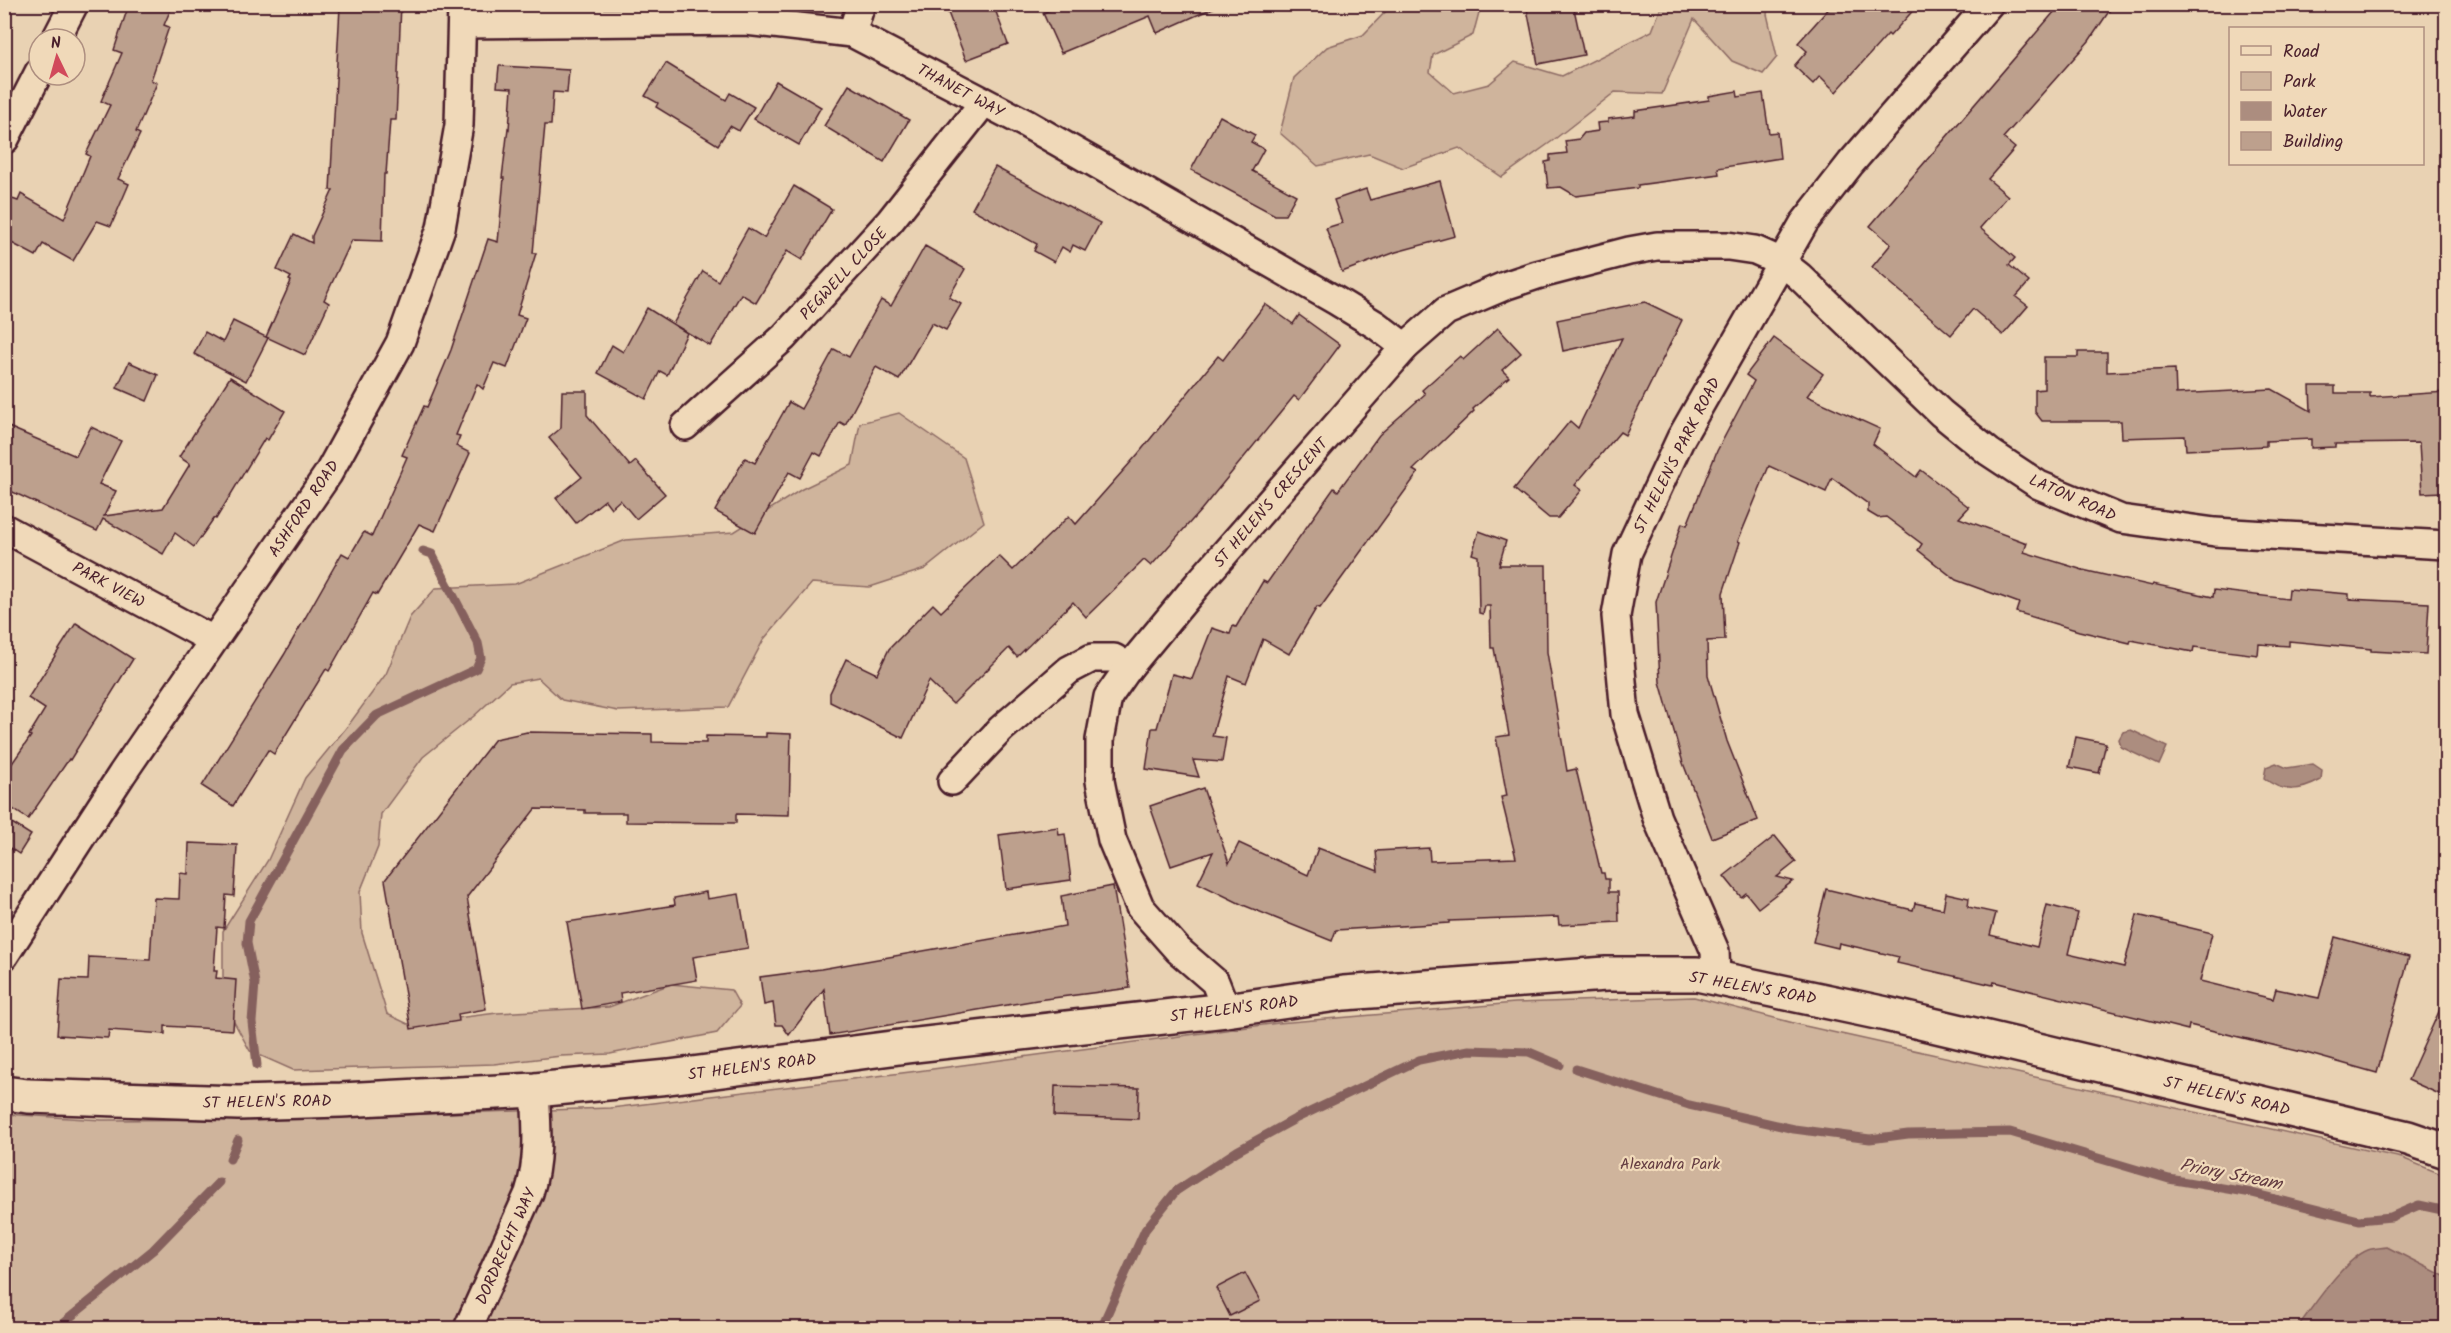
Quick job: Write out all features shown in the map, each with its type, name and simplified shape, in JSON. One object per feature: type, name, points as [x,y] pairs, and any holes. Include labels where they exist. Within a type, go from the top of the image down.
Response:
[{"type":"main road","name":"ST HELEN'S ROAD","points":[[4,1093],[238,1103],[535,1090],[669,1077],[907,1046],[1226,1010],[1344,993],[1494,981],[1606,975],[1697,974],[1811,997],[2408,1138],[2446,1151]]},
{"type":"street","points":[[62,27],[74,4]]},
{"type":"street","points":[[852,33],[861,4]]},
{"type":"street","name":"ST HELEN'S PARK ROAD","points":[[1716,977],[1715,951],[1657,818],[1625,714],[1616,616],[1627,554],[1681,438],[1780,261],[1804,223],[1851,164],[1989,4]]},
{"type":"street","name":"THANET WAY","points":[[462,14],[746,21],[852,33],[1024,123],[1335,300],[1376,325],[1405,347]]},
{"type":"street","name":"ASHFORD ROAD","points":[[4,956],[122,774],[328,474],[400,343],[441,228],[459,125],[462,14]]},
{"type":"street","points":[[5,140],[32,87]]},
{"type":"street","name":"PEGWELL CLOSE","points":[[685,426],[784,337],[890,221],[984,102]]},
{"type":"street","name":"ST HELEN'S CRESCENT","points":[[1226,1010],[1215,982],[1178,950],[1140,907],[1112,840],[1100,781],[1100,740],[1108,697],[1129,667],[1212,568],[1405,347],[1446,311],[1537,275],[1657,246],[1728,246],[1755,250],[1780,261]]},
{"type":"street","name":"LATON ROAD","points":[[1780,261],[1799,276],[1941,413],[1989,452],[2049,489],[2121,519],[2215,532],[2446,545]]},
{"type":"street","name":"PARK VIEW","points":[[4,528],[213,640]]},
{"type":"street","points":[[952,781],[1002,729],[1069,670],[1092,658],[1114,658],[1129,667]]},
{"type":"street","name":"DORDRECHT WAY","points":[[468,1329],[529,1193],[536,1172],[538,1144],[535,1090]]},
{"type":"green space","points":[[1392,5],[1481,5],[1473,35],[1433,55],[1430,72],[1454,93],[1489,84],[1515,62],[1562,76],[1652,31],[1662,5],[1769,5],[1767,14],[1777,57],[1763,74],[1732,61],[1694,19],[1662,94],[1615,92],[1502,177],[1459,148],[1403,168],[1369,154],[1318,166],[1280,133],[1294,78],[1327,47],[1363,35]]},
{"type":"green space","points":[[899,413],[964,458],[984,522],[925,569],[870,587],[812,583],[764,639],[728,707],[618,711],[562,700],[538,678],[510,683],[474,716],[423,757],[381,814],[378,847],[360,892],[362,933],[387,1014],[408,1024],[497,1013],[609,1007],[671,984],[731,990],[740,1006],[717,1033],[610,1054],[561,1056],[494,1064],[293,1070],[250,1051],[223,1002],[223,931],[268,860],[305,778],[386,674],[410,617],[436,588],[515,584],[626,540],[734,532],[802,489],[852,465],[860,423]]},
{"type":"green space","name":"Alexandra Park","points":[[1694,997],[1805,1026],[2402,1158],[2446,1176],[2446,1328],[5,1328],[4,1114],[102,1120],[253,1119],[611,1108],[910,1072],[1278,1023],[1515,1003]]},
{"type":"water","points":[[2131,730],[2167,747],[2159,765],[2121,747],[2119,739],[2123,732]]},
{"type":"water","points":[[2276,763],[2287,768],[2313,764],[2322,770],[2321,780],[2306,787],[2285,789],[2278,787],[2264,778],[2266,767]]},
{"type":"water","points":[[2387,1247],[2446,1277],[2446,1328],[2297,1328],[2329,1284],[2349,1263],[2368,1250]]},
{"type":"building","points":[[129,4],[173,4],[164,25],[169,27],[151,80],[157,83],[136,132],[140,134],[118,179],[129,184],[111,226],[97,221],[73,261],[43,244],[36,256],[4,239],[4,196],[18,201],[21,194],[64,219],[90,156],[86,154],[110,105],[101,101],[122,53],[114,50]]},
{"type":"building","points":[[366,4],[401,4],[396,120],[390,120],[386,174],[384,174],[382,241],[352,240],[324,300],[329,303],[305,355],[266,337],[291,281],[289,280],[291,277],[277,270],[294,234],[312,243],[312,236],[333,190],[330,190],[340,7],[366,8]]},
{"type":"building","points":[[963,4],[993,4],[1008,44],[966,60],[947,10]]},
{"type":"building","points":[[1062,4],[1222,4],[1157,33],[1150,16],[1061,53],[1043,13]]},
{"type":"building","points":[[1526,4],[1573,4],[1584,55],[1538,64]]},
{"type":"building","points":[[1833,4],[1919,4],[1890,36],[1888,34],[1836,92],[1820,76],[1813,84],[1794,66],[1807,51],[1798,43]]},
{"type":"building","points":[[2061,4],[2114,4],[2089,41],[2003,138],[2015,148],[1988,179],[2008,196],[1980,228],[2015,258],[2009,265],[2029,282],[2016,297],[2028,306],[2003,335],[1973,309],[1951,335],[1872,267],[1891,244],[1870,226]]},
{"type":"building","points":[[666,63],[726,100],[730,93],[754,107],[739,131],[730,126],[718,145],[656,107],[658,103],[645,96]]},
{"type":"building","points":[[499,66],[569,70],[567,93],[553,92],[551,125],[545,125],[533,253],[536,253],[517,315],[526,318],[507,368],[494,363],[483,389],[477,384],[456,435],[460,436],[456,446],[470,453],[435,531],[419,524],[377,595],[373,593],[329,671],[326,669],[274,754],[268,750],[233,806],[202,786],[284,655],[342,553],[349,557],[364,532],[372,536],[407,457],[402,455],[424,406],[427,407],[451,350],[488,239],[498,242],[504,178],[502,178],[512,88],[497,87]]},
{"type":"building","points":[[776,81],[821,107],[799,145],[754,119]]},
{"type":"building","points":[[849,85],[909,120],[884,162],[824,126]]},
{"type":"building","points":[[1737,91],[1738,97],[1763,93],[1769,133],[1777,132],[1780,158],[1718,168],[1719,174],[1638,185],[1638,188],[1576,196],[1561,187],[1548,188],[1545,162],[1550,161],[1550,155],[1567,153],[1565,141],[1579,139],[1584,133],[1598,131],[1597,123],[1608,122],[1608,119],[1635,116],[1635,111],[1709,100],[1709,96]]},
{"type":"building","points":[[1220,116],[1255,135],[1251,142],[1264,149],[1252,171],[1296,195],[1285,215],[1275,215],[1191,170]]},
{"type":"building","points":[[995,167],[1100,223],[1085,251],[1073,245],[1070,252],[1062,247],[1054,262],[1034,251],[1037,244],[972,209]]},
{"type":"building","points":[[1440,181],[1455,236],[1396,252],[1342,272],[1326,228],[1342,223],[1334,200],[1366,189],[1370,200]]},
{"type":"building","points":[[794,186],[832,209],[802,260],[787,251],[756,303],[741,294],[710,346],[673,324],[703,271],[718,281],[748,228],[764,238]]},
{"type":"building","points":[[925,246],[965,269],[949,297],[961,304],[946,330],[932,323],[899,380],[876,367],[845,425],[840,422],[821,456],[814,452],[800,478],[789,472],[755,533],[715,511],[745,458],[755,463],[789,402],[801,409],[834,349],[849,357],[881,300],[891,306]]},
{"type":"building","points":[[1645,302],[1682,320],[1625,435],[1620,432],[1575,485],[1582,490],[1558,518],[1549,518],[1514,489],[1570,421],[1578,428],[1622,338],[1563,351],[1557,320]]},
{"type":"building","points":[[1265,304],[1293,324],[1299,315],[1340,345],[1299,400],[1294,396],[1201,510],[1151,566],[1144,560],[1086,617],[1073,602],[1017,657],[1009,648],[953,704],[929,681],[903,738],[830,702],[830,693],[846,659],[877,674],[889,649],[933,604],[941,612],[999,556],[1013,570],[1069,516],[1076,524],[1138,454],[1218,356],[1223,360]]},
{"type":"building","points":[[647,308],[687,333],[667,375],[660,371],[646,399],[598,373],[612,345],[623,352]]},
{"type":"building","points":[[233,321],[268,338],[246,381],[194,354],[205,332],[223,342]]},
{"type":"building","points":[[1498,328],[1521,353],[1502,370],[1509,377],[1473,409],[1474,411],[1413,470],[1418,473],[1320,608],[1317,607],[1289,654],[1263,639],[1246,683],[1229,676],[1212,736],[1226,738],[1222,762],[1193,760],[1199,777],[1146,769],[1152,728],[1157,728],[1172,674],[1192,679],[1212,628],[1230,634],[1263,581],[1267,583],[1334,488],[1338,491],[1379,435],[1425,394],[1422,390],[1460,356],[1463,360]]},
{"type":"building","points":[[1774,338],[1823,374],[1807,396],[1880,429],[1873,444],[1916,477],[1921,470],[1969,507],[1959,518],[2027,543],[2024,552],[2083,570],[2213,597],[2214,590],[2288,599],[2289,589],[2349,594],[2349,599],[2429,603],[2426,654],[2371,651],[2371,649],[2289,641],[2289,646],[2259,644],[2258,655],[2194,647],[2193,652],[2131,640],[2130,643],[2079,631],[2016,612],[2019,603],[1956,580],[1918,550],[1922,544],[1886,517],[1878,518],[1868,512],[1868,504],[1832,478],[1826,492],[1769,466],[1738,541],[1740,542],[1723,593],[1725,640],[1707,641],[1708,675],[1727,741],[1758,820],[1712,838],[1683,763],[1660,682],[1656,602],[1682,523],[1687,525],[1717,451],[1754,381],[1746,375]]},
{"type":"building","points":[[2078,352],[2107,352],[2107,372],[2175,369],[2176,394],[2272,389],[2311,411],[2310,386],[2335,386],[2335,393],[2370,393],[2370,397],[2446,392],[2446,447],[2441,447],[2443,492],[2422,493],[2419,443],[2335,444],[2335,447],[2311,448],[2311,439],[2266,441],[2266,446],[2186,450],[2185,436],[2122,438],[2121,421],[2042,421],[2035,412],[2035,390],[2044,389],[2044,357],[2078,357]]},
{"type":"building","points":[[129,362],[158,375],[147,401],[117,388]]},
{"type":"building","points":[[230,377],[285,411],[268,440],[265,438],[216,519],[214,518],[194,547],[175,533],[163,554],[103,519],[97,531],[4,488],[4,425],[76,456],[91,427],[121,441],[99,484],[116,491],[104,516],[163,508],[190,464],[179,457]]},
{"type":"building","points":[[562,391],[587,391],[587,415],[630,466],[636,461],[665,494],[636,519],[620,500],[611,508],[605,500],[576,523],[556,498],[582,477],[549,438],[561,428]]},
{"type":"building","points":[[1479,531],[1506,541],[1499,565],[1546,565],[1547,652],[1567,771],[1576,769],[1601,873],[1604,873],[1605,879],[1609,879],[1609,892],[1618,892],[1619,922],[1559,925],[1558,917],[1449,921],[1449,923],[1336,930],[1332,941],[1243,905],[1198,883],[1213,852],[1171,866],[1150,806],[1203,788],[1229,863],[1239,843],[1308,875],[1318,848],[1378,871],[1376,851],[1429,848],[1430,861],[1516,858],[1501,797],[1507,796],[1496,737],[1509,735],[1494,648],[1491,648],[1490,606],[1485,606],[1483,614],[1479,613],[1478,556],[1472,554]]},
{"type":"building","points":[[76,623],[133,659],[70,760],[28,819],[4,803],[4,775],[31,736],[29,735],[45,709],[28,698]]},
{"type":"building","points":[[527,732],[652,734],[652,742],[706,743],[706,736],[766,737],[766,733],[791,734],[789,815],[736,814],[736,823],[626,822],[626,813],[585,813],[585,810],[535,809],[467,897],[486,1009],[458,1014],[459,1021],[411,1029],[385,880],[495,739]]},
{"type":"building","points":[[2076,737],[2106,743],[2099,773],[2069,767]]},
{"type":"building","points":[[4,818],[31,835],[19,854],[4,844]]},
{"type":"building","points":[[1058,827],[1059,835],[1065,834],[1071,880],[1006,889],[999,835]]},
{"type":"building","points":[[1775,836],[1796,862],[1777,877],[1793,881],[1758,908],[1746,893],[1741,897],[1724,876]]},
{"type":"building","points":[[189,843],[237,845],[234,896],[226,895],[224,928],[217,927],[214,971],[217,971],[216,978],[236,980],[233,1030],[165,1026],[165,1034],[109,1030],[108,1038],[57,1035],[61,979],[88,980],[89,957],[150,960],[154,898],[179,899],[180,873],[188,874]]},
{"type":"building","points":[[1113,886],[1130,988],[1037,1000],[830,1035],[824,989],[789,1035],[782,1025],[776,1025],[773,1003],[764,1005],[760,977],[821,969],[1065,926],[1061,896]]},
{"type":"building","points":[[1826,889],[1913,910],[1915,903],[1943,909],[1946,893],[1969,898],[1968,907],[1996,913],[1990,935],[2037,947],[2047,905],[2078,913],[2068,954],[2124,967],[2137,915],[2212,933],[2200,981],[2273,999],[2276,989],[2319,998],[2335,937],[2409,957],[2377,1073],[2306,1053],[2189,1025],[2188,1030],[1994,982],[1993,985],[1897,963],[1899,957],[1839,943],[1838,948],[1813,942]]},
{"type":"building","points":[[706,892],[707,899],[739,894],[748,948],[693,957],[697,980],[620,993],[621,1002],[582,1009],[567,922],[675,905],[674,898]]},
{"type":"building","points":[[2446,996],[2446,1097],[2408,1080]]},
{"type":"building","points":[[1055,1086],[1139,1088],[1138,1119],[1054,1116]]},
{"type":"building","points":[[1245,1273],[1260,1301],[1230,1316],[1216,1288]]},
{"type":"waterway","points":[[257,1065],[252,1022],[255,983],[247,943],[249,921],[343,750],[377,715],[476,669],[481,658],[478,643],[432,554],[423,551]]},
{"type":"waterway","points":[[1101,1328],[1145,1230],[1176,1191],[1237,1151],[1295,1119],[1419,1060],[1469,1050],[1529,1052],[1560,1065]]},
{"type":"waterway","name":"Priory Stream","points":[[1576,1069],[1689,1105],[1794,1129],[1870,1139],[1908,1134],[2010,1132],[2169,1179],[2252,1193],[2359,1220],[2391,1217],[2419,1205],[2442,1210],[2446,1214]]},
{"type":"waterway","points":[[230,1159],[238,1140]]},
{"type":"waterway","points":[[57,1328],[153,1250],[219,1182]]}]
